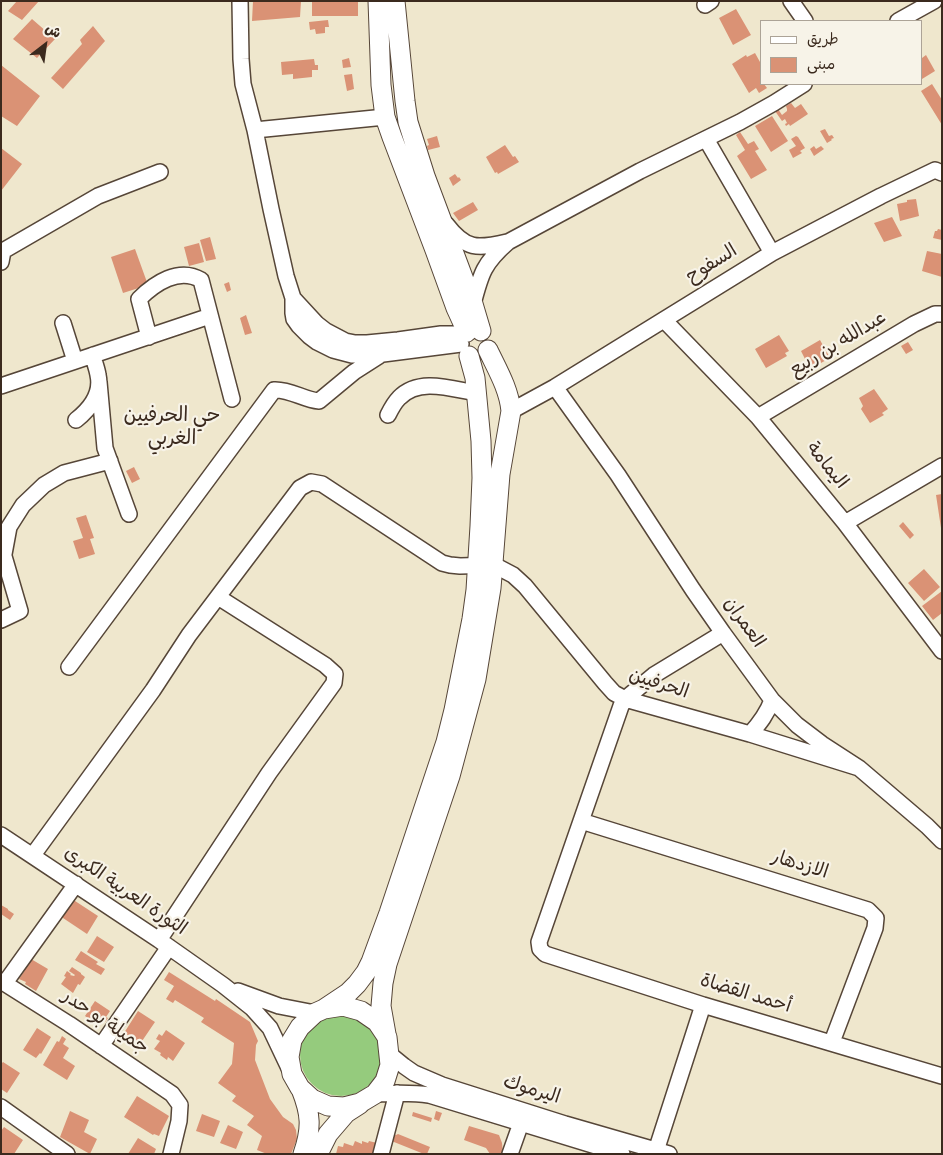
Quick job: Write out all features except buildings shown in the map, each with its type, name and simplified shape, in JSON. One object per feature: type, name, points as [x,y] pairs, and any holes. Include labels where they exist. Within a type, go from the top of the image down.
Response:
[{"type":"main road","points":[[318,1154],[328,1134],[346,1113],[368,1099],[385,1080],[390,1065],[380,1006],[383,983],[387,964],[450,776],[476,679],[481,651],[485,565],[510,402],[488,350],[484,355],[478,357],[469,339],[385,117],[381,85],[378,1]]},
{"type":"main road","points":[[303,1154],[308,1138],[309,1115],[289,1057],[292,1040],[300,1027],[319,1011],[348,993],[366,972],[371,962],[446,742],[472,619],[476,590],[485,565],[480,526],[481,441],[469,339],[474,304],[425,176],[408,122],[394,1]]},
{"type":"main road","points":[[477,401],[485,389],[494,389],[510,402]]},
{"type":"main road","points":[[477,401],[485,416],[494,418],[503,416],[510,402]]},
{"type":"main road","points":[[319,1011],[342,1006],[361,1011],[376,1022],[388,1045]]},
{"type":"main road","points":[[296,1081],[312,1099],[328,1106],[344,1107],[368,1099]]},
{"type":"street","points":[[240,1],[240,60],[243,84],[255,130],[286,276],[293,298],[294,319],[317,342],[352,356],[383,354],[469,339]]},
{"type":"street","points":[[791,1],[804,20]]},
{"type":"street","points":[[900,20],[934,1]]},
{"type":"street","points":[[474,304],[484,269],[494,254],[508,242],[640,171],[774,103],[802,85]]},
{"type":"street","points":[[255,130],[385,117]]},
{"type":"street","points":[[706,139],[772,253]]},
{"type":"street","name":"السفوح","points":[[510,402],[555,387],[772,253],[881,196],[939,170]]},
{"type":"street","points":[[1,262],[3,251],[98,196],[160,172]]},
{"type":"street","points":[[441,217],[458,239],[468,244],[486,247],[508,242]]},
{"type":"street","points":[[149,336],[139,299],[159,282],[181,274],[195,276],[201,280],[232,399]]},
{"type":"street","points":[[293,298],[317,324],[345,341],[367,343],[441,334],[469,339]]},
{"type":"street","name":"عبدالله بن ربيع","points":[[758,417],[914,324],[935,314],[942,314]]},
{"type":"street","points":[[1,386],[210,316]]},
{"type":"street","name":"اليمامة","points":[[664,320],[758,417],[845,523],[940,645]]},
{"type":"street","points":[[63,324],[75,361]]},
{"type":"street","points":[[69,666],[274,390],[319,401],[354,372],[383,354]]},
{"type":"street","points":[[76,420],[90,407],[98,390],[99,376],[93,355]]},
{"type":"street","points":[[98,382],[105,448],[129,514]]},
{"type":"street","points":[[388,415],[398,398],[412,388],[435,386],[477,401]]},
{"type":"street","name":"العمران","points":[[555,387],[618,475],[723,633],[772,700],[797,725],[859,768],[942,841]]},
{"type":"street","points":[[1,620],[20,611],[2,550],[9,526],[23,505],[44,485],[64,474],[110,461]]},
{"type":"street","points":[[845,523],[942,466]]},
{"type":"street","points":[[33,855],[190,635],[300,488],[311,482],[322,484],[442,563],[450,565],[485,565]]},
{"type":"street","name":"الحرفيين","points":[[485,565],[508,571],[520,580],[605,683],[614,693],[625,699],[750,734],[859,768]]},
{"type":"street","points":[[101,1046],[269,773],[334,683],[335,674],[325,665],[218,597]]},
{"type":"street","points":[[581,821],[625,699],[654,675],[723,633]]},
{"type":"street","points":[[750,734],[761,722],[772,700]]},
{"type":"street","name":"أحمد القضاة","points":[[581,821],[539,942],[540,949],[545,954],[942,1076]]},
{"type":"street","name":"الازدهار","points":[[581,821],[868,910],[876,918],[875,928],[832,1042]]},
{"type":"street","name":"الثورة العربية الكبرى","points":[[1,835],[164,944],[223,985],[252,1008],[264,1020],[276,1038],[296,1081]]},
{"type":"street","points":[[3,982],[76,884]]},
{"type":"street","name":"جميلة بو حدر","points":[[3,982],[172,1094],[180,1105],[179,1121],[171,1154]]},
{"type":"street","name":"الثورة العربية الكبرى","points":[[223,985],[279,1006],[319,1011]]},
{"type":"street","points":[[660,1152],[703,1004]]},
{"type":"street","name":"اليرموك","points":[[388,1045],[404,1066],[414,1073],[442,1085],[660,1152]]},
{"type":"street","points":[[381,1154],[397,1093]]},
{"type":"street","name":"اليرموك","points":[[368,1099],[397,1093],[429,1095],[622,1154]]},
{"type":"street","points":[[1,1107],[66,1154]]},
{"type":"street","points":[[510,1154],[521,1123]]},
{"type":"green space","points":[[341,1014],[357,1017],[370,1026],[379,1039],[382,1055],[379,1071],[370,1084],[357,1093],[341,1096],[325,1093],[312,1084],[303,1071],[300,1055],[303,1039],[312,1026],[325,1017]]},
{"type":"district","name":"حي الحرفيين الغربي","points":[[172,430]]}]
